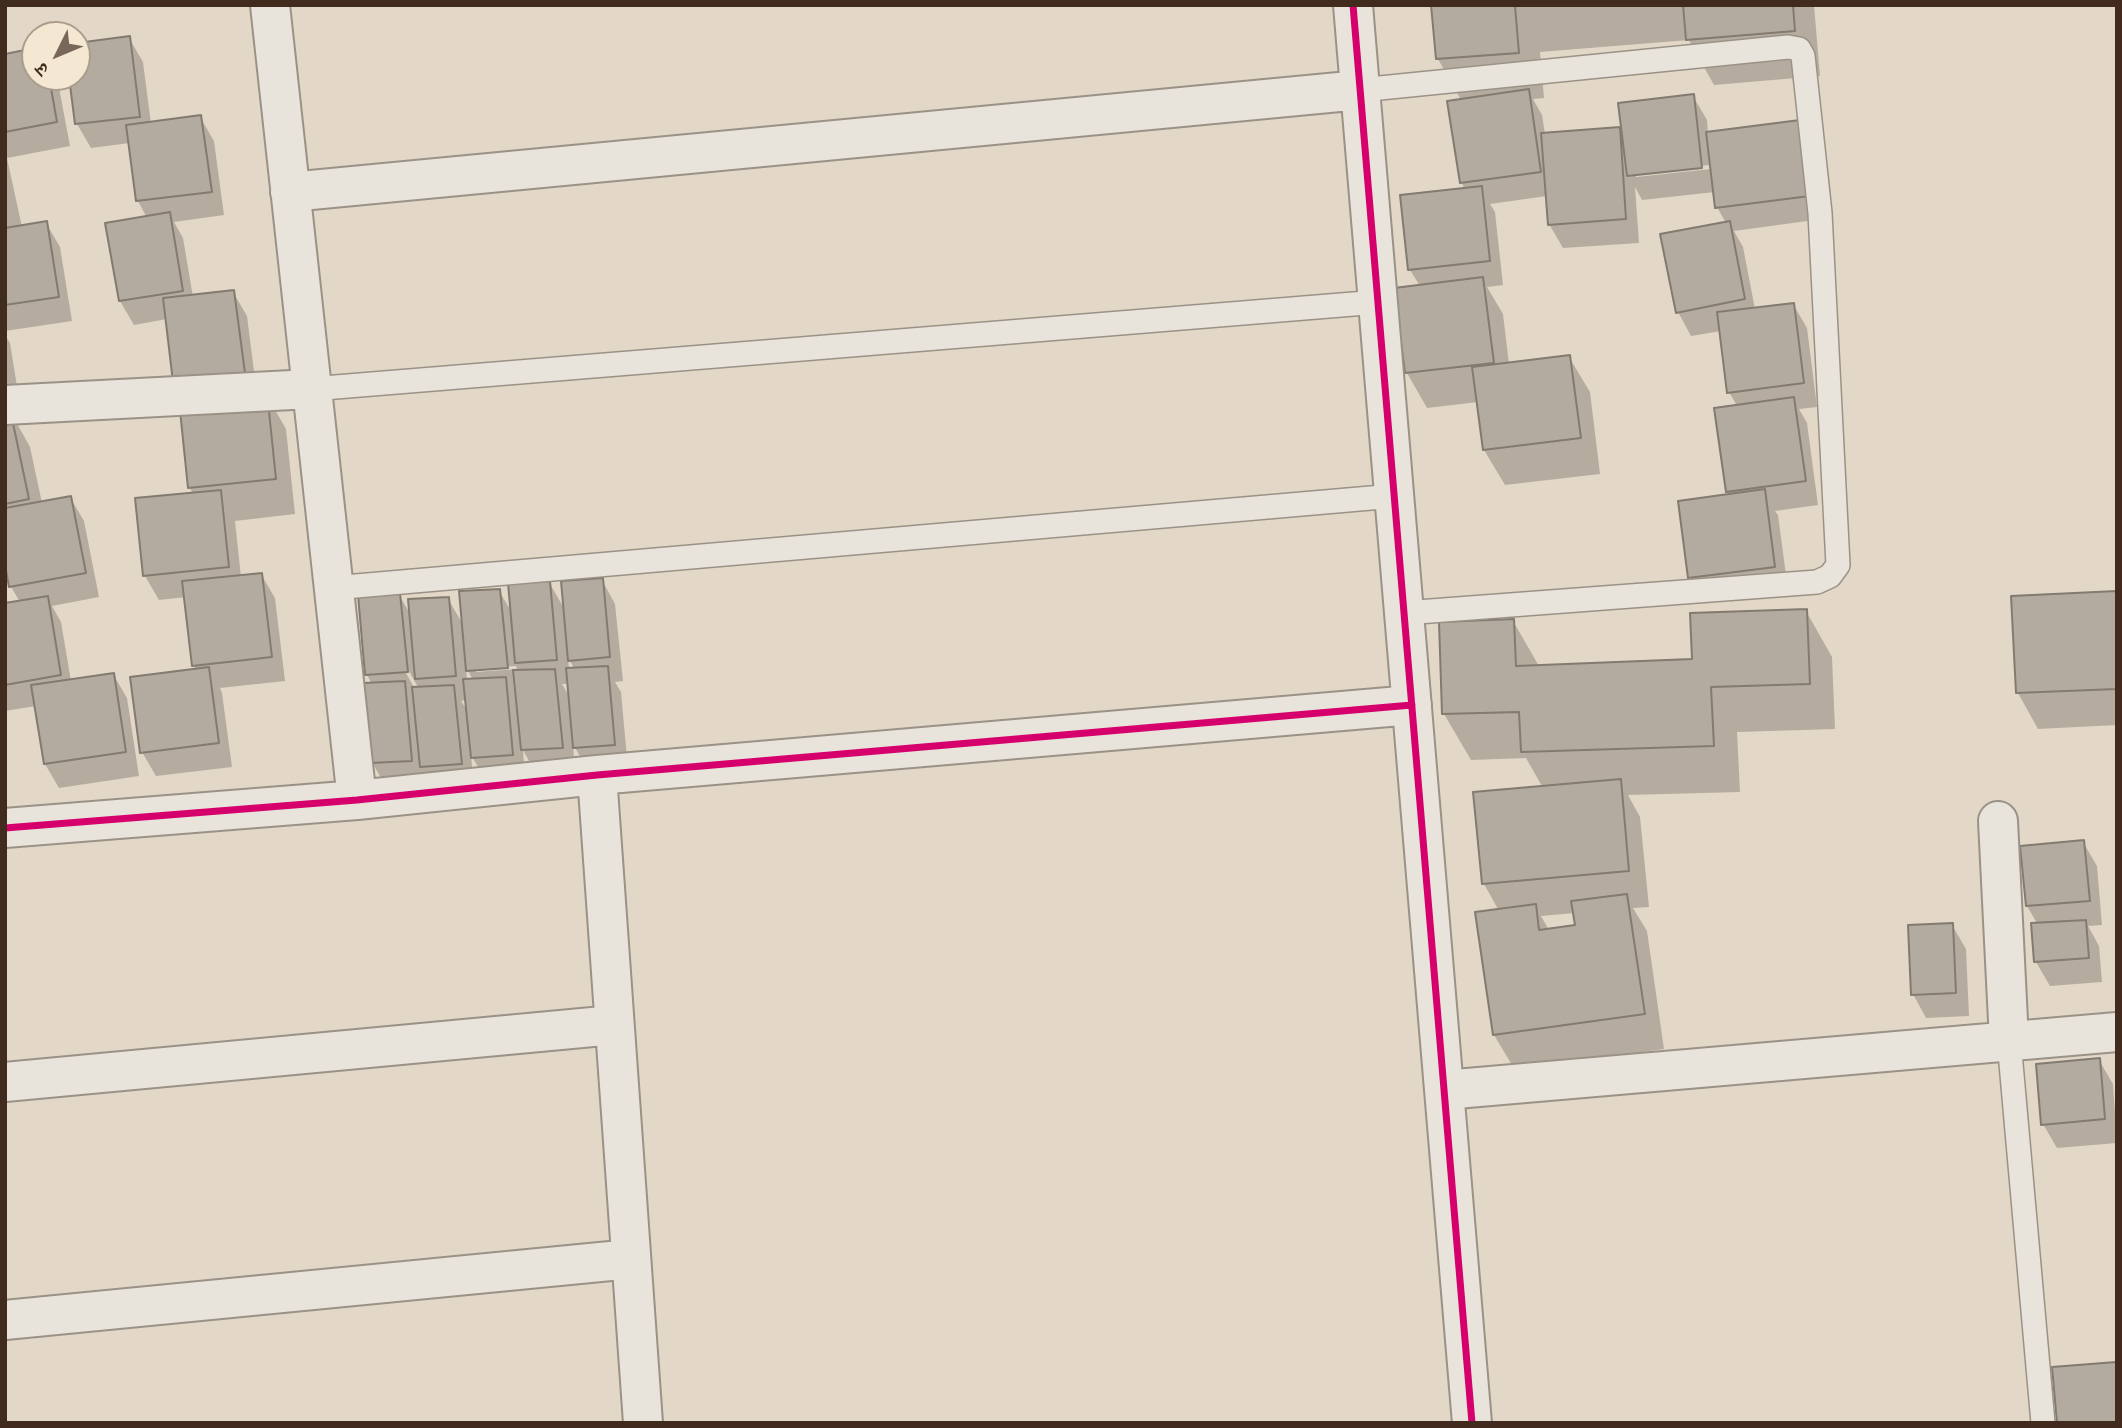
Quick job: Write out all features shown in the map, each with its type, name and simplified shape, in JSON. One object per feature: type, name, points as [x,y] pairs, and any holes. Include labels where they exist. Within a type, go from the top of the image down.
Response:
[{"type":"street","points":[[270,5],[356,800]]},
{"type":"street","points":[[1353,5],[1472,1423]]},
{"type":"street","points":[[290,192],[1360,90]]},
{"type":"street","points":[[5,405],[311,388]]},
{"type":"street","points":[[5,828],[356,800],[597,775],[1412,705]]},
{"type":"street","points":[[597,775],[643,1423]]},
{"type":"street","points":[[1998,821],[2009,1041]]},
{"type":"street","points":[[5,1083],[614,1025]]},
{"type":"street","points":[[1444,1090],[2117,1032]]},
{"type":"street","points":[[5,1320],[631,1259]]},
{"type":"lane","points":[[1360,90],[1788,47],[1799,49],[1803,56],[1820,213],[1838,565],[1830,576],[1816,582],[1404,613]]},
{"type":"lane","points":[[311,388],[1378,302]]},
{"type":"lane","points":[[334,588],[1394,496]]},
{"type":"lane","points":[[2009,1041],[2043,1423]]},
{"type":"building","points":[[1431,5],[1525,5],[1515,6],[1519,53],[1436,59]]},
{"type":"building","points":[[1683,5],[1793,5],[1795,31],[1686,40]]},
{"type":"building","points":[[130,36],[140,117],[75,124],[71,91],[91,91],[91,41]]},
{"type":"building","points":[[21,51],[21,91],[51,91],[57,122],[5,132],[5,54]]},
{"type":"building","points":[[1529,89],[1541,172],[1460,183],[1447,101]]},
{"type":"building","points":[[1694,94],[1702,168],[1627,176],[1618,103]]},
{"type":"building","points":[[201,115],[212,192],[136,201],[126,125]]},
{"type":"building","points":[[1800,120],[1810,196],[1715,208],[1706,132]]},
{"type":"building","points":[[1620,127],[1626,219],[1548,225],[1541,133]]},
{"type":"building","points":[[1482,186],[1490,261],[1408,270],[1400,195]]},
{"type":"building","points":[[170,212],[183,291],[119,301],[105,223]]},
{"type":"building","points":[[47,221],[59,297],[5,305],[5,228]]},
{"type":"building","points":[[1730,221],[1745,299],[1676,313],[1660,234]]},
{"type":"building","points":[[1483,277],[1494,363],[1405,373],[1394,288]]},
{"type":"building","points":[[234,290],[245,373],[173,382],[163,298]]},
{"type":"building","points":[[1794,303],[1804,383],[1727,393],[1717,312]]},
{"type":"building","points":[[1570,355],[1581,438],[1483,450],[1472,367]]},
{"type":"building","points":[[267,392],[276,479],[188,488],[179,401]]},
{"type":"building","points":[[1794,397],[1806,481],[1726,492],[1714,408]]},
{"type":"building","points":[[10,409],[29,499],[5,504],[5,410]]},
{"type":"building","points":[[1765,489],[1775,567],[1688,578],[1678,501]]},
{"type":"building","points":[[221,490],[229,567],[143,576],[135,498]]},
{"type":"building","points":[[71,496],[86,573],[9,587],[5,565],[5,508]]},
{"type":"building","points":[[262,573],[272,657],[192,666],[182,581]]},
{"type":"building","points":[[603,578],[610,657],[568,661],[561,581]]},
{"type":"building","points":[[550,581],[557,660],[515,663],[508,583]]},
{"type":"building","points":[[500,589],[508,668],[466,671],[459,591]]},
{"type":"building","points":[[2117,591],[2117,689],[2016,693],[2011,596]]},
{"type":"building","points":[[400,593],[408,672],[365,675],[358,595]]},
{"type":"building","points":[[48,596],[61,675],[5,685],[5,603]]},
{"type":"building","points":[[449,597],[456,676],[415,679],[408,599]]},
{"type":"building","points":[[1807,609],[1810,684],[1711,687],[1714,746],[1521,752],[1519,712],[1442,714],[1439,622],[1514,619],[1516,666],[1692,659],[1690,613]]},
{"type":"building","points":[[608,666],[615,745],[573,748],[566,668]]},
{"type":"building","points":[[209,667],[219,743],[140,753],[130,677]]},
{"type":"building","points":[[555,669],[563,748],[521,750],[513,670]]},
{"type":"building","points":[[114,673],[126,752],[44,764],[31,685]]},
{"type":"building","points":[[506,677],[513,755],[471,758],[463,679]]},
{"type":"building","points":[[405,681],[412,761],[370,763],[363,683]]},
{"type":"building","points":[[454,685],[462,764],[420,767],[412,687]]},
{"type":"building","points":[[1621,779],[1629,871],[1482,884],[1473,792]]},
{"type":"building","points":[[2084,840],[2090,901],[2026,906],[2020,846]]},
{"type":"building","points":[[1627,894],[1645,1014],[1493,1035],[1475,912],[1536,904],[1539,930],[1575,925],[1571,901]]},
{"type":"building","points":[[2086,920],[2089,958],[2034,962],[2031,923]]},
{"type":"building","points":[[1953,923],[1956,993],[1911,995],[1908,925]]},
{"type":"building","points":[[2100,1058],[2105,1119],[2041,1125],[2036,1064]]},
{"type":"building","points":[[2116,1362],[2117,1422],[2057,1423],[2052,1367]]},
{"type":"cycle path","points":[[1353,5],[1472,1423]]},
{"type":"cycle path","points":[[5,828],[357,800],[597,775],[1412,705]]}]
